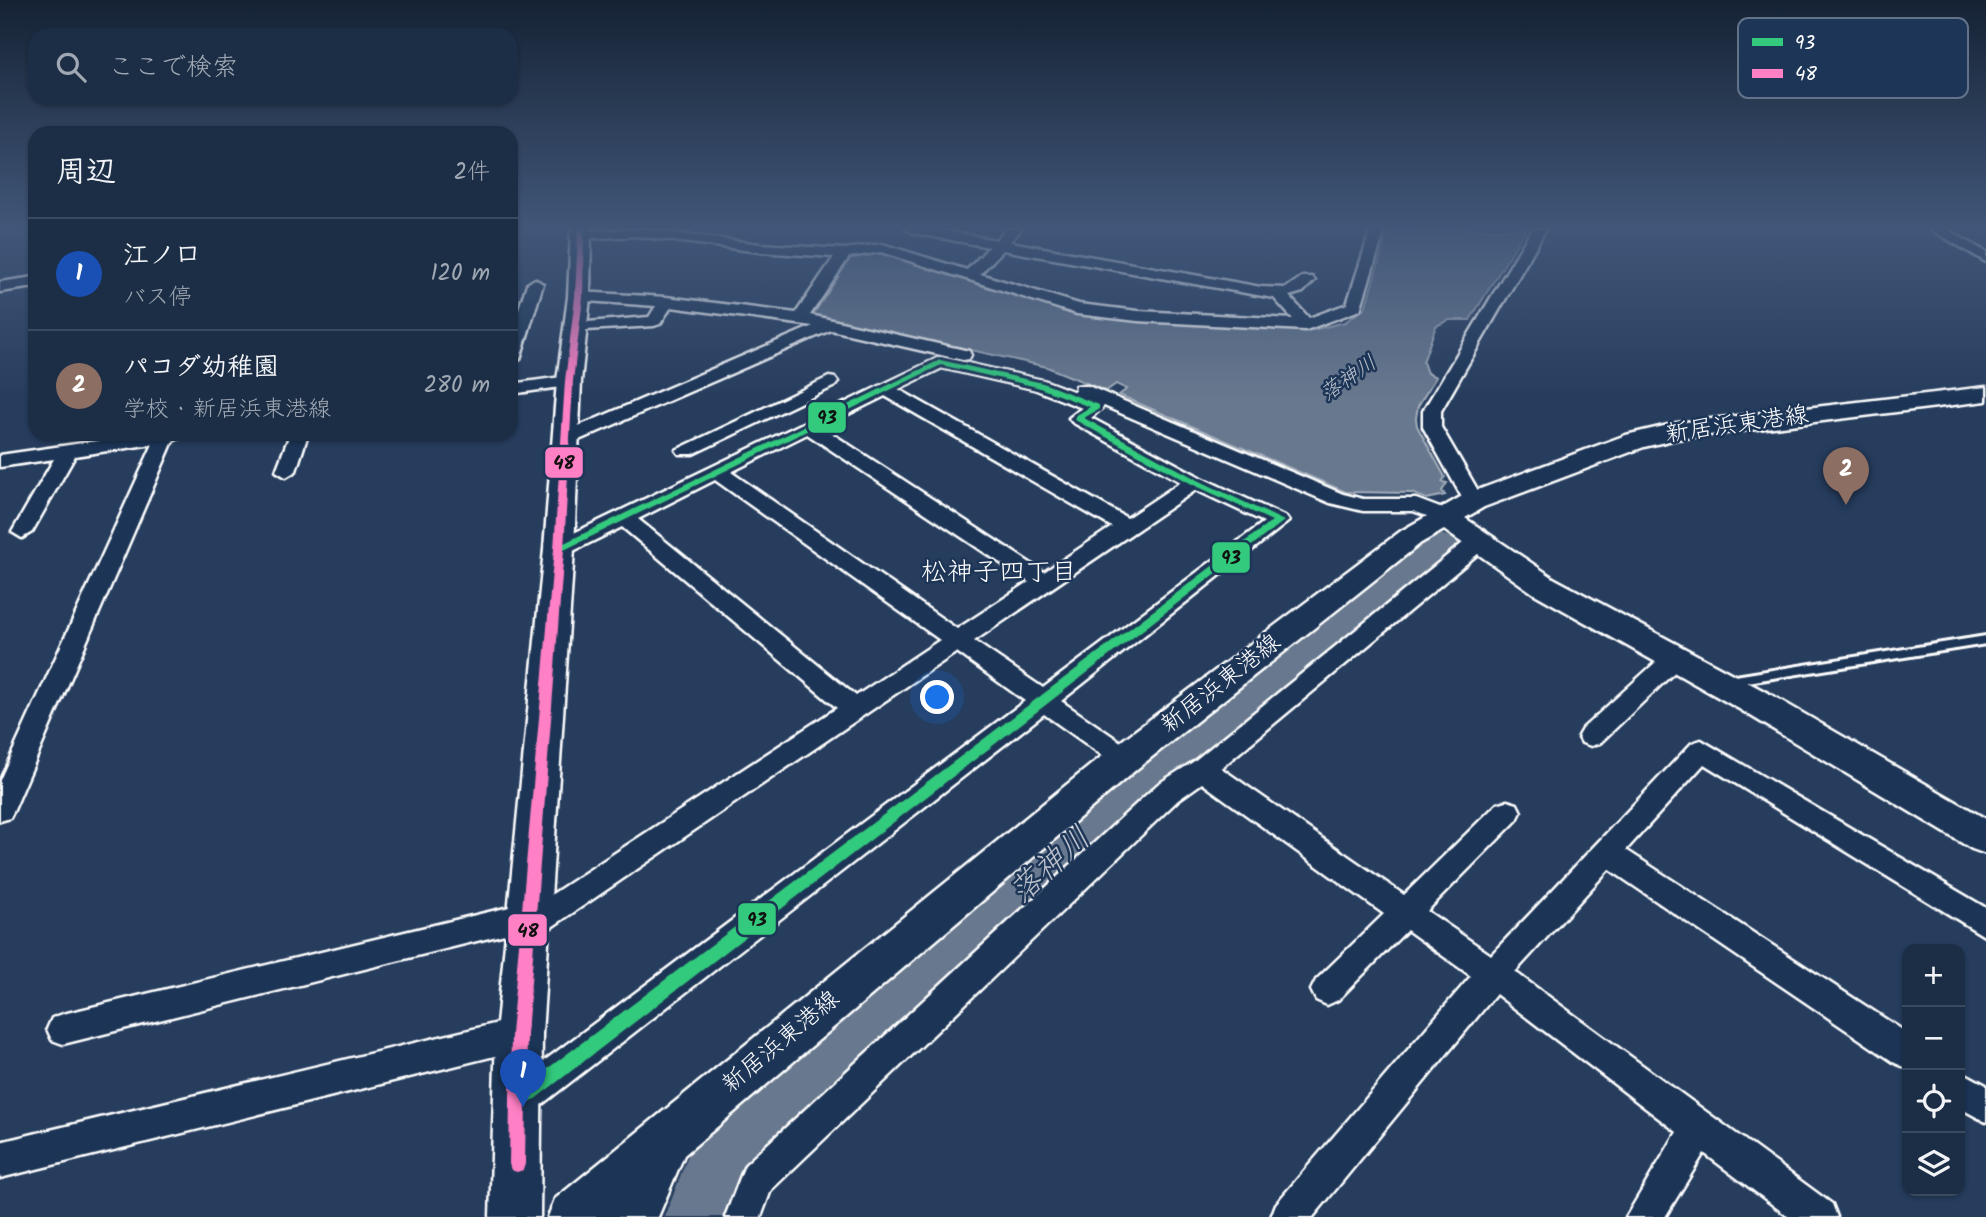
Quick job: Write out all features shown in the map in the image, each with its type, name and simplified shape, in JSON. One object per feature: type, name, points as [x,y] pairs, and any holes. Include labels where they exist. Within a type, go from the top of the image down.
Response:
[{"type":"street","points":[[518,337],[534,286]]},
{"type":"street","points":[[515,1217],[520,1100],[519,1034],[578,286]]},
{"type":"street","points":[[800,318],[822,286]]},
{"type":"street","points":[[1006,286],[1087,311],[1208,321],[1306,325],[1354,307],[1361,286]]},
{"type":"street","points":[[1233,286],[1279,294],[1303,286]]},
{"type":"street","points":[[1506,286],[1432,411],[1432,427],[1460,509],[1477,543],[1584,611],[1720,682],[1986,838]]},
{"type":"street","points":[[1279,294],[1306,325]]},
{"type":"street","points":[[577,313],[666,302],[800,318],[1046,375],[1337,499],[1363,505],[1416,505],[1460,509]]},
{"type":"street","points":[[577,313],[654,321],[666,302]]},
{"type":"street","points":[[565,439],[827,326]]},
{"type":"street","points":[[520,1100],[1279,521],[1195,482],[1078,418],[1096,407],[1040,384],[940,362],[559,549]]},
{"type":"street","points":[[518,388],[569,381]]},
{"type":"street","points":[[686,450],[829,382]]},
{"type":"street","points":[[885,390],[1127,527]]},
{"type":"street","name":"新居浜東港線","points":[[573,1217],[668,1135],[1125,758],[1411,537],[1460,509],[1635,441],[1676,431],[1986,394]]},
{"type":"street","points":[[759,415],[788,437]]},
{"type":"street","points":[[809,427],[1044,582]]},
{"type":"street","points":[[0,461],[134,441]]},
{"type":"street","points":[[0,810],[171,441]]},
{"type":"street","points":[[286,471],[297,441]]},
{"type":"street","points":[[22,532],[68,451]]},
{"type":"street","points":[[718,472],[954,641],[1125,758]]},
{"type":"street","points":[[63,1029],[530,920],[1195,482]]},
{"type":"street","points":[[624,517],[853,707]]},
{"type":"street","points":[[743,1217],[758,1178],[1168,792],[1202,769],[1477,543]]},
{"type":"street","points":[[1591,736],[1675,658]]},
{"type":"street","points":[[1289,1217],[1493,974],[1701,750],[1986,925]]},
{"type":"street","points":[[1202,769],[1493,974],[1819,1217]]},
{"type":"street","points":[[1327,990],[1507,812]]},
{"type":"street","points":[[1607,852],[1902,1049]]},
{"type":"street","points":[[0,1160],[519,1034]]},
{"type":"street","points":[[1965,1091],[1986,1105]]},
{"type":"street","points":[[1644,1217],[1700,1128]]},
{"type":"street","points":[[633,1217],[668,1135]]},
{"type":"lane","points":[[1720,682],[1986,640]]},
{"type":"water","points":[[832,286],[986,286],[1068,311],[1100,317],[1313,330],[1345,322],[1365,308],[1372,286],[1491,286],[1470,320],[1449,320],[1436,326],[1423,362],[1427,373],[1436,377],[1418,406],[1417,426],[1445,477],[1442,482],[1447,483],[1442,491],[1445,495],[1427,499],[1411,493],[1346,492],[1119,395],[1127,389],[1116,384],[1106,391],[1047,367],[813,315]]},
{"type":"waterway","name":"落神川","points":[[700,1217],[717,1166],[1173,757],[1440,547]]},
{"type":"transit line","name":"48","points":[[517,1164],[519,1034],[559,549],[569,381],[579,286]]},
{"type":"transit line","name":"93","points":[[520,1100],[1279,521],[1195,482],[1078,418],[1096,407],[1040,385],[940,362],[559,549]]},
{"type":"place","name":"パコダ幼稚園","points":[[1846,505]]},
{"type":"place","name":"江ノ口","points":[[523,1107]]},
{"type":"district","name":"松神子四丁目","points":[[999,573]]}]
